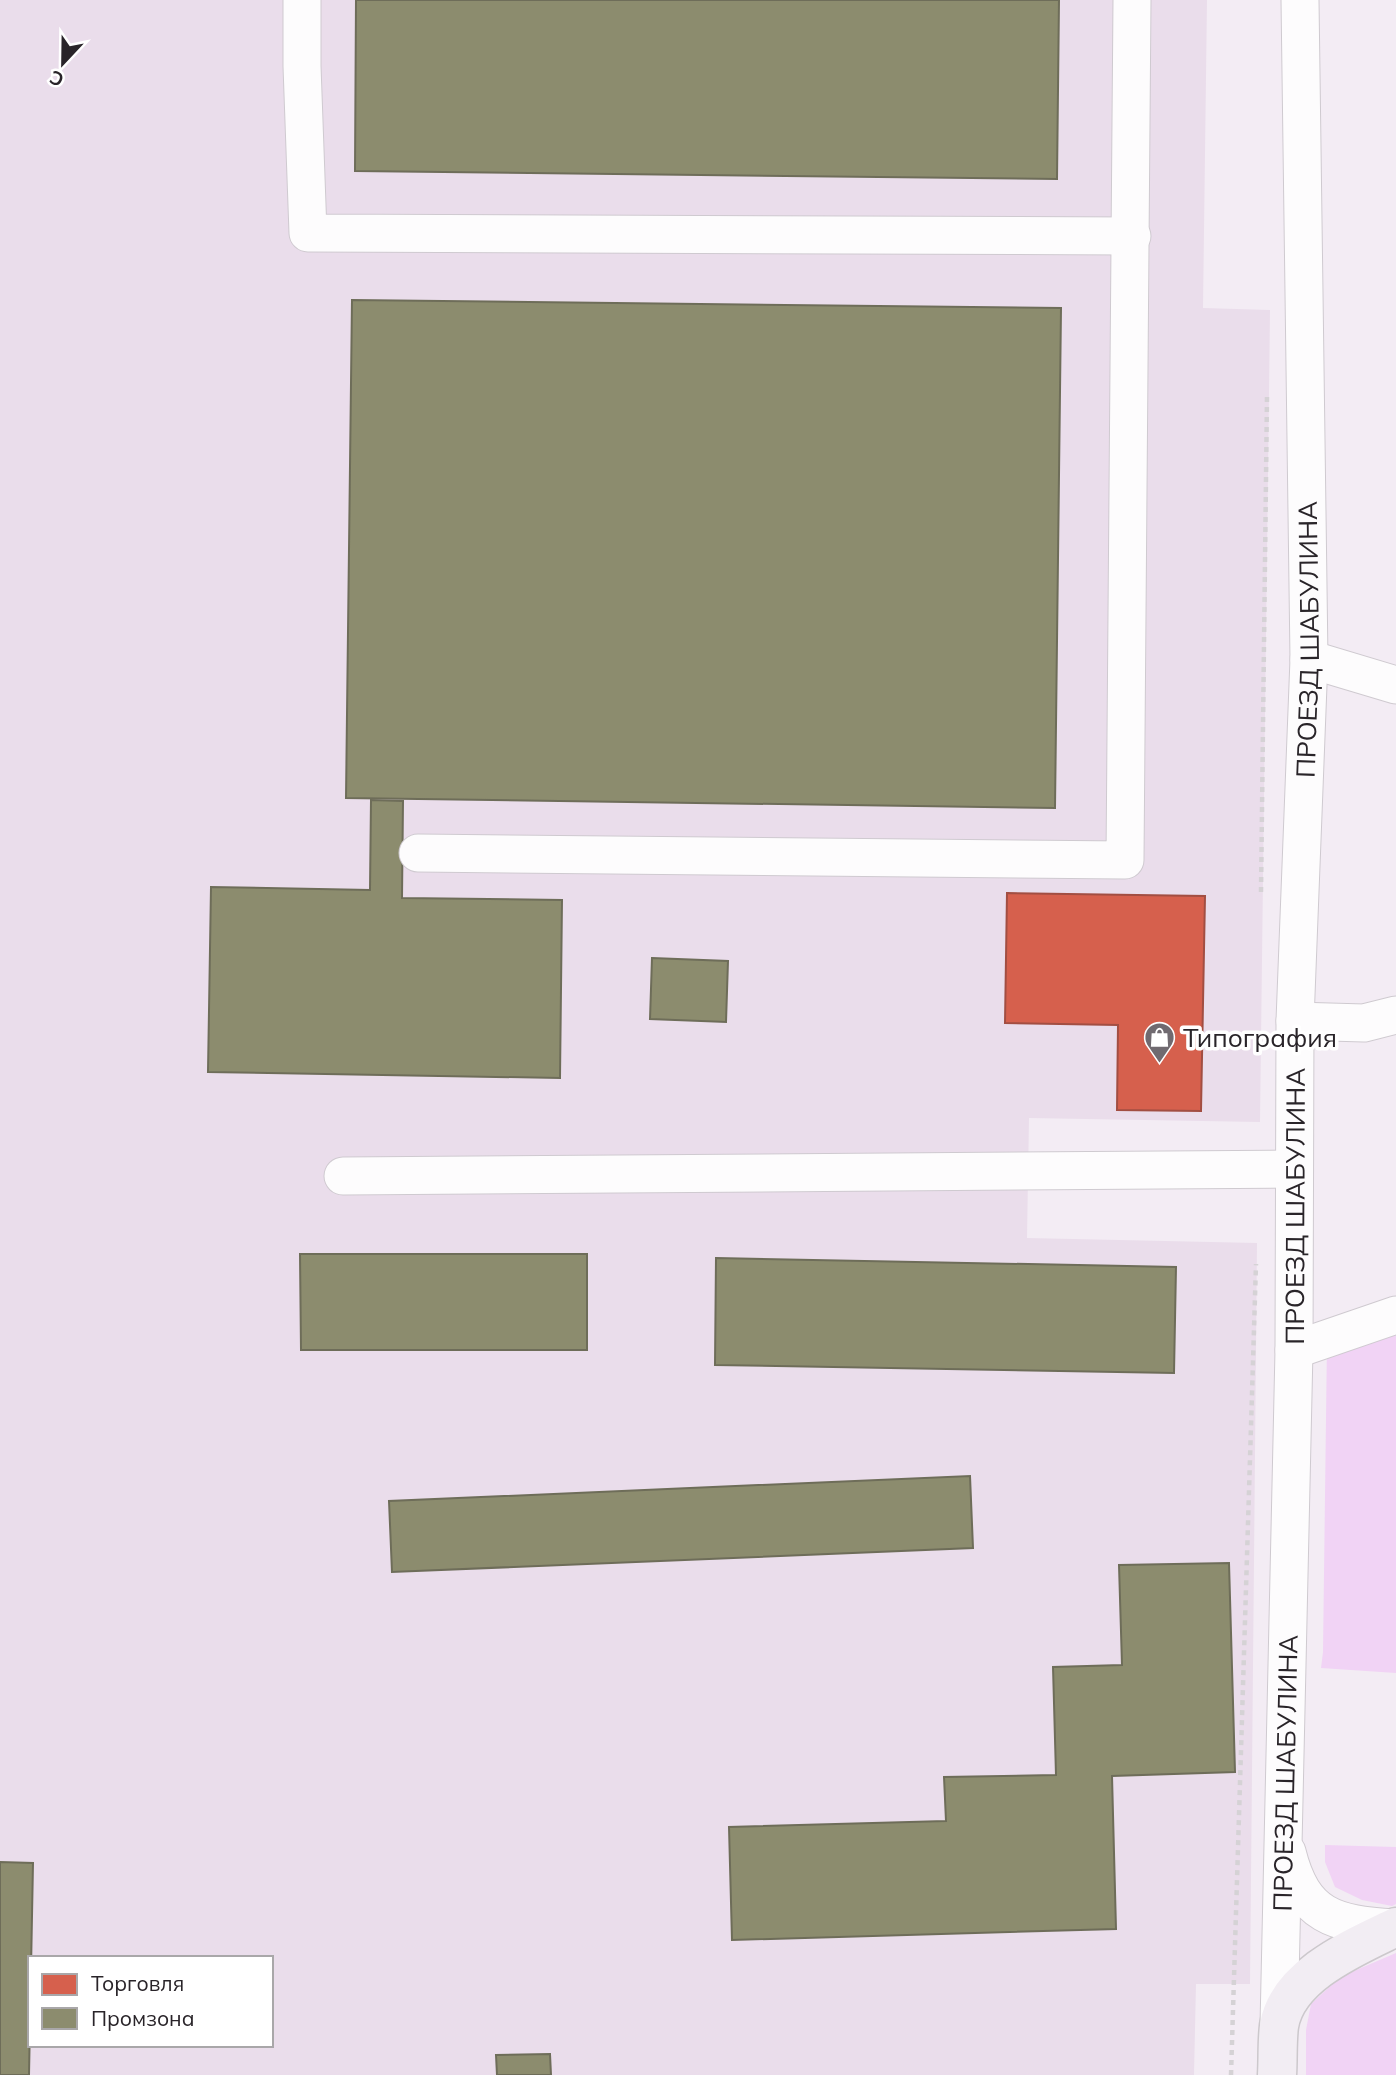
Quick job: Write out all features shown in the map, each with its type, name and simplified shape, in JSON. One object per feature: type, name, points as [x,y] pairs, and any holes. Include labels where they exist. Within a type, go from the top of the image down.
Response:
[{"type":"main road","points":[[1279,2025],[1285,2005],[1312,1974],[1337,1957],[1395,1928]]},
{"type":"main road","name":"ПРОЕЗД ШАБУЛИНА","points":[[1277,2075],[1279,2025]]},
{"type":"street","points":[[302,0],[308,233],[1132,236]]},
{"type":"street","points":[[418,853],[1125,860],[1132,0]]},
{"type":"street","name":"ПРОЕЗД ШАБУЛИНА","points":[[1279,2025],[1294,1350],[1295,1021],[1309,659],[1300,0]]},
{"type":"street","points":[[1309,659],[1396,685]]},
{"type":"street","points":[[1295,1021],[1364,1023],[1396,1015]]},
{"type":"street","points":[[343,1176],[1293,1169]]},
{"type":"street","points":[[1294,1350],[1396,1315]]},
{"type":"street","points":[[1282,1831],[1293,1875],[1306,1898],[1327,1916],[1355,1926],[1395,1928]]},
{"type":"shaded area","points":[[0,0],[1207,0],[1203,308],[1270,310],[1260,1122],[1029,1118],[1027,1238],[1257,1243],[1250,1984],[1196,1984],[1194,2075],[0,2075]]},
{"type":"shaded area","points":[[1396,1322],[1396,1673],[1321,1668],[1327,1341]]},
{"type":"shaded area","points":[[1325,1845],[1396,1847],[1396,1904],[1392,1906],[1362,1900],[1335,1887],[1325,1862]]},
{"type":"shaded area","points":[[1396,1953],[1396,2075],[1306,2075],[1306,2030],[1311,2004],[1340,1977]]},
{"type":"building: Торговля","points":[[1007,893],[1205,896],[1201,1111],[1117,1110],[1118,1025],[1005,1023]]},
{"type":"building: Промзона","points":[[356,0],[1059,0],[1057,179],[355,171]]},
{"type":"building: Промзона","points":[[352,300],[1061,308],[1055,808],[346,798]]},
{"type":"building: Промзона","points":[[371,800],[403,801],[402,898],[562,900],[560,1078],[208,1072],[211,887],[370,890]]},
{"type":"building: Промзона","points":[[652,958],[728,961],[726,1022],[650,1019]]},
{"type":"building: Промзона","points":[[300,1254],[587,1254],[587,1350],[301,1350]]},
{"type":"building: Промзона","points":[[716,1258],[1176,1267],[1174,1373],[715,1365]]},
{"type":"building: Промзона","points":[[970,1476],[973,1548],[392,1572],[389,1501]]},
{"type":"building: Промзона","points":[[1229,1563],[1235,1772],[1112,1776],[1116,1929],[732,1940],[729,1827],[946,1821],[944,1777],[1056,1775],[1053,1667],[1122,1665],[1119,1565]]},
{"type":"building: Промзона","points":[[0,1862],[33,1863],[31,1956],[28,1956],[29,2075],[0,2075]]},
{"type":"building: Промзона","points":[[550,2054],[551,2075],[497,2075],[496,2055]]},
{"type":"place","name":"Типография","points":[[1160,1064]]}]
